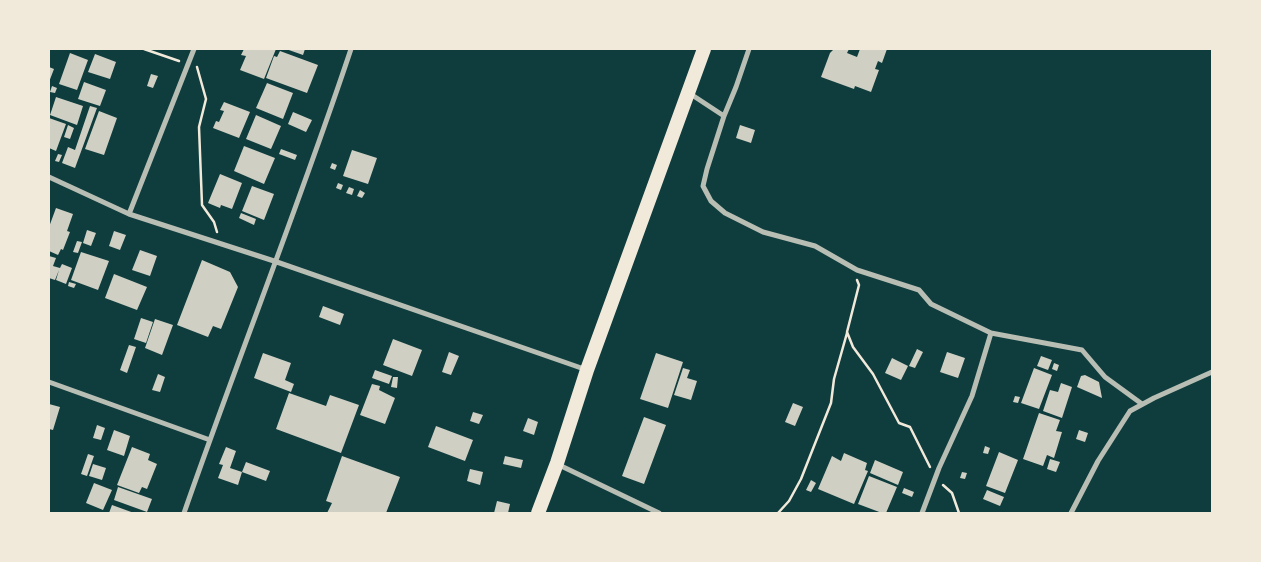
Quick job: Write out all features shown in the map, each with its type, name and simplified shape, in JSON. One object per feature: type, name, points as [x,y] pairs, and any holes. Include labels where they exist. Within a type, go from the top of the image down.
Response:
[{"type":"highway","points":[[538,513],[557,463],[587,370],[704,49]]},
{"type":"street","points":[[184,513],[274,261],[319,143],[351,49]]},
{"type":"street","points":[[749,49],[707,169],[703,186],[711,201],[725,213],[763,232],[815,246],[854,268],[919,290],[931,304],[992,333],[1082,350],[1105,377],[1142,404]]},
{"type":"street","points":[[129,214],[193,51]]},
{"type":"street","points":[[688,92],[724,116]]},
{"type":"street","points":[[49,178],[129,214],[274,261],[587,370]]},
{"type":"street","points":[[922,513],[972,396],[992,333]]},
{"type":"street","points":[[1071,513],[1098,461],[1130,411],[1212,372]]},
{"type":"street","points":[[49,382],[210,440]]},
{"type":"street","points":[[557,463],[659,513]]},
{"type":"path","points":[[144,49],[188,64]]},
{"type":"path","points":[[193,51],[206,99],[199,127],[202,205],[214,222],[220,244]]},
{"type":"path","points":[[778,513],[789,501],[800,479],[831,403],[834,379],[858,285],[854,268]]},
{"type":"path","points":[[847,332],[854,347],[873,374],[899,423],[910,428],[936,478],[952,493],[959,513]]},
{"type":"building","points":[[244,49],[276,49],[264,79],[240,70],[246,56],[241,55]]},
{"type":"building","points":[[286,49],[305,49],[303,55]]},
{"type":"building","points":[[834,49],[849,49],[847,53],[857,57],[860,49],[887,49],[882,63],[878,61],[875,69],[879,70],[871,92],[855,86],[854,89],[821,77],[830,53]]},
{"type":"building","points":[[280,51],[318,65],[307,93],[266,78],[274,56],[277,57]]},
{"type":"building","points":[[70,53],[88,60],[77,90],[59,84]]},
{"type":"building","points":[[95,54],[116,62],[110,79],[88,72]]},
{"type":"building","points":[[49,67],[54,69],[49,82]]},
{"type":"building","points":[[151,74],[158,76],[153,88],[147,86]]},
{"type":"building","points":[[84,82],[106,90],[100,106],[78,99]]},
{"type":"building","points":[[267,83],[293,93],[283,119],[256,108]]},
{"type":"building","points":[[52,86],[57,88],[55,93],[50,92]]},
{"type":"building","points":[[56,97],[83,106],[77,125],[50,115]]},
{"type":"building","points":[[224,102],[250,112],[239,138],[213,128],[216,121],[219,122],[224,111],[220,110]]},
{"type":"building","points":[[90,106],[97,108],[75,168],[62,163],[68,147],[75,150]]},
{"type":"building","points":[[99,111],[117,118],[104,155],[85,149]]},
{"type":"building","points":[[293,112],[312,120],[306,132],[288,124]]},
{"type":"building","points":[[256,115],[281,126],[271,149],[246,139]]},
{"type":"building","points":[[49,118],[66,124],[56,151],[49,148]]},
{"type":"building","points":[[68,125],[74,128],[70,139],[64,137]]},
{"type":"building","points":[[740,125],[755,130],[751,143],[736,138]]},
{"type":"building","points":[[244,146],[275,158],[264,184],[234,171]]},
{"type":"building","points":[[281,149],[297,155],[295,160],[279,154]]},
{"type":"building","points":[[352,150],[377,158],[368,184],[343,176]]},
{"type":"building","points":[[58,154],[62,155],[59,162],[55,161]]},
{"type":"building","points":[[332,163],[337,165],[335,170],[330,168]]},
{"type":"building","points":[[220,174],[242,183],[232,209],[221,205],[220,208],[208,203]]},
{"type":"building","points":[[338,183],[343,185],[341,190],[336,188]]},
{"type":"building","points":[[252,186],[274,194],[264,220],[242,211]]},
{"type":"building","points":[[349,187],[354,189],[352,195],[346,193]]},
{"type":"building","points":[[360,190],[365,193],[362,198],[357,196]]},
{"type":"building","points":[[56,208],[73,214],[67,231],[70,232],[63,250],[61,249],[58,255],[49,251],[49,227]]},
{"type":"building","points":[[241,213],[256,219],[254,225],[239,218]]},
{"type":"building","points":[[87,230],[96,233],[91,246],[83,243]]},
{"type":"building","points":[[114,231],[126,235],[120,250],[109,246]]},
{"type":"building","points":[[77,241],[82,242],[78,253],[73,252]]},
{"type":"building","points":[[140,250],[157,256],[150,276],[132,270]]},
{"type":"building","points":[[81,252],[109,261],[98,290],[71,280]]},
{"type":"building","points":[[49,256],[56,258],[53,266],[60,268],[62,264],[72,268],[66,284],[56,280],[59,270],[55,280],[49,278]]},
{"type":"building","points":[[202,260],[230,272],[238,287],[221,329],[213,326],[208,337],[177,325]]},
{"type":"building","points":[[114,274],[147,287],[137,310],[105,298]]},
{"type":"building","points":[[69,282],[76,284],[74,288],[68,286]]},
{"type":"building","points":[[323,306],[344,314],[340,325],[319,317]]},
{"type":"building","points":[[141,318],[153,322],[146,343],[134,339]]},
{"type":"building","points":[[155,319],[173,325],[162,355],[145,348]]},
{"type":"building","points":[[393,339],[422,350],[412,376],[383,365]]},
{"type":"building","points":[[129,345],[136,347],[127,373],[120,370]]},
{"type":"building","points":[[917,349],[923,352],[915,368],[909,366]]},
{"type":"building","points":[[449,352],[459,356],[451,375],[442,372]]},
{"type":"building","points":[[947,352],[965,358],[958,378],[940,372]]},
{"type":"building","points":[[263,353],[291,363],[285,380],[294,384],[291,392],[254,378]]},
{"type":"building","points":[[656,353],[683,362],[668,408],[640,399]]},
{"type":"building","points":[[1041,356],[1052,360],[1048,370],[1037,366]]},
{"type":"building","points":[[892,358],[908,366],[901,380],[885,373]]},
{"type":"building","points":[[1054,363],[1059,365],[1057,371],[1052,369]]},
{"type":"building","points":[[683,368],[690,370],[687,378],[697,381],[691,400],[674,395]]},
{"type":"building","points":[[1034,368],[1052,375],[1039,409],[1021,403]]},
{"type":"building","points":[[375,370],[392,376],[389,384],[372,378]]},
{"type":"building","points":[[158,374],[165,377],[160,392],[152,390]]},
{"type":"building","points":[[1085,375],[1099,382],[1102,398],[1077,387],[1081,376]]},
{"type":"building","points":[[393,377],[398,377],[397,388],[391,387]]},
{"type":"building","points":[[1061,383],[1072,387],[1062,418],[1043,411],[1050,390],[1058,392]]},
{"type":"building","points":[[372,384],[380,386],[379,390],[395,398],[385,424],[360,415]]},
{"type":"building","points":[[289,393],[326,406],[330,395],[359,405],[341,453],[276,429]]},
{"type":"building","points":[[1015,396],[1020,397],[1018,403],[1013,402]]},
{"type":"building","points":[[793,403],[803,407],[795,426],[785,422]]},
{"type":"building","points":[[49,404],[60,407],[53,430],[49,429]]},
{"type":"building","points":[[473,412],[483,415],[479,424],[470,421]]},
{"type":"building","points":[[1039,413],[1060,420],[1056,431],[1062,432],[1054,458],[1047,455],[1043,466],[1023,459]]},
{"type":"building","points":[[644,417],[666,425],[644,484],[622,476]]},
{"type":"building","points":[[528,418],[538,422],[534,435],[523,431]]},
{"type":"building","points":[[97,425],[105,428],[101,440],[93,438]]},
{"type":"building","points":[[436,426],[473,440],[465,461],[428,447]]},
{"type":"building","points":[[114,430],[130,436],[124,456],[107,450]]},
{"type":"building","points":[[1079,430],[1088,433],[1085,442],[1076,439]]},
{"type":"building","points":[[985,446],[990,448],[988,454],[983,453]]},
{"type":"building","points":[[132,447],[150,454],[148,460],[157,464],[147,489],[142,487],[139,493],[117,485]]},
{"type":"building","points":[[226,447],[236,451],[230,468],[242,472],[238,485],[218,478],[223,465],[219,464]]},
{"type":"building","points":[[999,452],[1018,460],[1005,493],[986,486]]},
{"type":"building","points":[[844,453],[867,463],[865,470],[868,471],[854,504],[818,489],[832,456],[841,461]]},
{"type":"building","points":[[88,454],[94,456],[87,476],[81,474]]},
{"type":"building","points":[[342,456],[400,477],[386,513],[327,513],[332,503],[326,501]]},
{"type":"building","points":[[505,456],[523,460],[521,468],[503,464]]},
{"type":"building","points":[[1050,459],[1060,462],[1056,472],[1047,469]]},
{"type":"building","points":[[875,460],[903,472],[898,485],[870,473]]},
{"type":"building","points":[[246,462],[270,471],[266,481],[242,472]]},
{"type":"building","points":[[93,464],[106,468],[102,480],[89,476]]},
{"type":"building","points":[[470,469],[483,472],[480,485],[467,481]]},
{"type":"building","points":[[962,472],[967,473],[965,479],[960,478]]},
{"type":"building","points":[[869,476],[897,487],[886,513],[858,504]]},
{"type":"building","points":[[811,480],[816,483],[811,492],[806,490]]},
{"type":"building","points":[[94,483],[112,490],[103,510],[86,503]]},
{"type":"building","points":[[118,487],[152,499],[147,512],[114,500]]},
{"type":"building","points":[[904,488],[914,492],[912,497],[902,493]]},
{"type":"building","points":[[987,490],[1004,497],[1000,506],[983,499]]},
{"type":"building","points":[[497,501],[510,504],[508,513],[494,513]]},
{"type":"building","points":[[112,505],[134,513],[109,513]]}]
